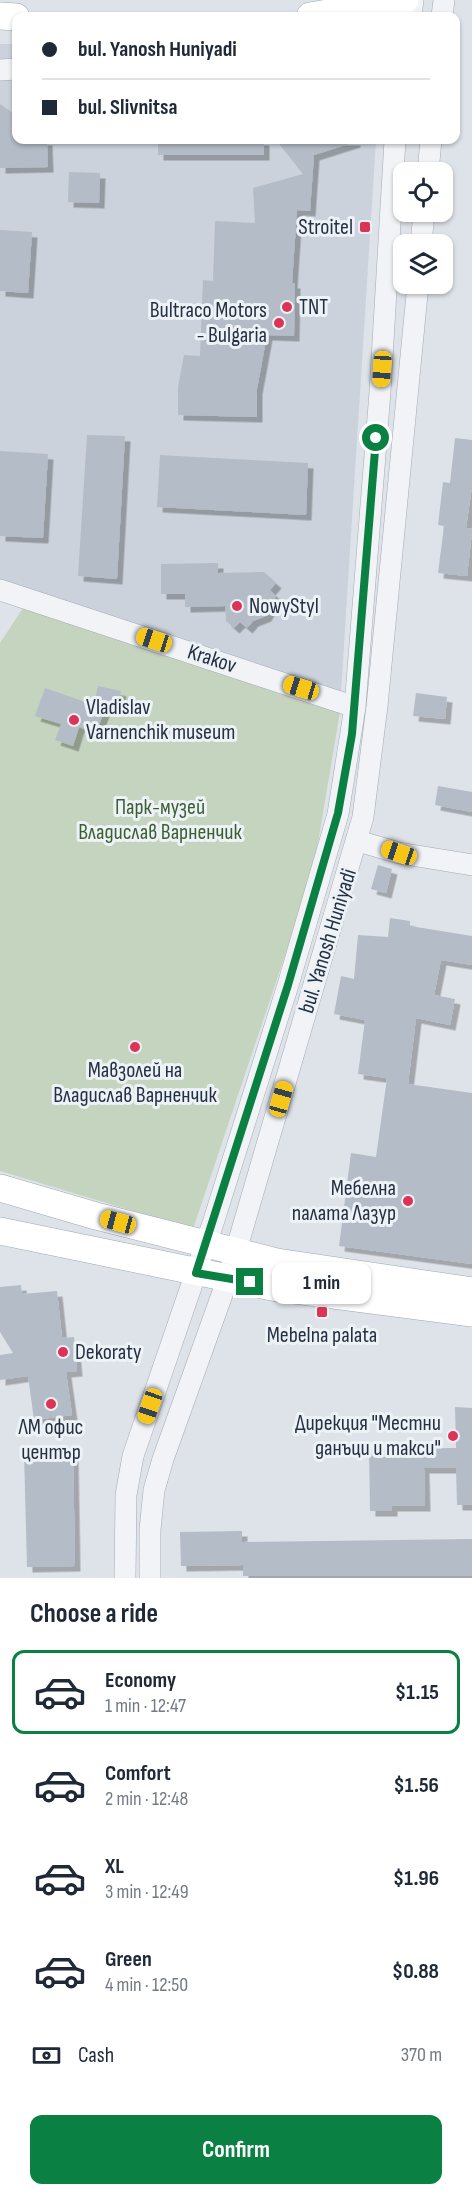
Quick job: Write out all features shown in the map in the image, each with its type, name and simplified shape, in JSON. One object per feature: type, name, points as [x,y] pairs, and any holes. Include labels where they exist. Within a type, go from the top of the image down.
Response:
[{"type":"main road","points":[[334,12],[405,0]]},
{"type":"main road","points":[[0,1188],[205,1245],[277,1262],[472,1291]]},
{"type":"main road","points":[[0,1231],[272,1287],[472,1313]]},
{"type":"street","name":"bul. Yanosh Huniyadi","points":[[125,1578],[126,1495],[133,1456],[196,1273],[288,985],[329,848],[342,795],[355,707],[380,392],[395,144]]},
{"type":"street","points":[[429,162],[431,144]]},
{"type":"street","name":"bul. Yanosh Huniyadi","points":[[150,1578],[150,1530],[154,1490],[228,1278],[358,841],[367,793],[377,706],[417,294]]},
{"type":"street","name":"Krakov","points":[[0,590],[355,707]]},
{"type":"street","points":[[358,841],[399,853],[472,865]]},
{"type":"shaded area","points":[[0,44],[12,44],[12,144],[376,144],[341,693],[0,580]]},
{"type":"green space","name":"Парк-музей Владислав Варненчик","points":[[25,605],[340,712],[313,872],[193,1229],[0,1171],[0,643]]},
{"type":"building","points":[[0,104],[12,112],[12,144],[47,144],[48,167],[0,168]]},
{"type":"building","points":[[158,144],[264,144],[264,155],[158,155]]},
{"type":"building","points":[[279,144],[349,144],[314,155],[310,211],[297,210],[292,283],[295,283],[294,336],[267,335],[257,389],[257,417],[178,415],[178,387],[184,355],[200,356],[203,280],[213,281],[215,221],[255,223],[253,188],[303,174]]},
{"type":"building","points":[[69,172],[100,173],[99,203],[68,202]]},
{"type":"building","points":[[0,230],[32,232],[28,293],[0,291]]},
{"type":"building","points":[[87,435],[125,436],[117,579],[78,576]]},
{"type":"building","points":[[455,438],[472,440],[472,486],[466,528],[472,529],[472,532],[467,576],[438,573],[444,526],[438,525],[443,482],[450,483]]},
{"type":"building","points":[[0,451],[48,454],[43,538],[0,536]]},
{"type":"building","points":[[160,455],[308,463],[306,515],[157,507]]},
{"type":"building","points":[[218,563],[218,573],[264,572],[276,583],[270,590],[276,596],[266,616],[253,621],[247,628],[240,622],[234,628],[226,621],[225,606],[185,607],[185,594],[161,594],[161,564]]},
{"type":"building","name":"Vladislav Varnenchik museum","points":[[98,686],[121,691],[117,709],[106,706],[96,733],[79,727],[73,746],[55,740],[61,724],[35,716],[45,688],[94,705]]},
{"type":"building","points":[[416,693],[447,697],[445,719],[413,716]]},
{"type":"building","points":[[438,786],[472,792],[472,812],[435,805]]},
{"type":"building","points":[[378,865],[392,869],[386,893],[371,889]]},
{"type":"building","name":"Мебелна палата Лазур","points":[[390,918],[410,921],[410,926],[472,936],[472,965],[441,960],[434,995],[455,999],[450,1025],[416,1018],[408,1084],[472,1093],[472,1264],[339,1246],[351,1153],[376,1157],[387,1078],[358,1074],[365,1020],[334,1014],[341,976],[354,979],[358,935],[388,937]]},
{"type":"building","points":[[21,1285],[22,1294],[57,1291],[62,1338],[74,1337],[77,1371],[66,1372],[72,1415],[34,1420],[28,1376],[0,1380],[0,1355],[13,1353],[0,1332],[0,1287]]},
{"type":"building","points":[[455,1407],[472,1408],[472,1505],[457,1505],[456,1468],[424,1468],[425,1506],[392,1506],[392,1511],[370,1511],[369,1449],[456,1448]]},
{"type":"building","points":[[73,1451],[75,1566],[27,1567],[24,1452]]},
{"type":"building","points":[[242,1531],[242,1542],[472,1539],[472,1576],[243,1576],[243,1565],[181,1566],[180,1532]]},
{"type":"place","name":"Stroitel","points":[[365,227]]},
{"type":"place","name":"TNT","points":[[287,307]]},
{"type":"place","name":"Bultraco Motors - Bulgaria","points":[[279,323]]},
{"type":"place","name":"NowyStyl","points":[[237,606]]},
{"type":"place","name":"Vladislav Varnenchik museum","points":[[74,720]]},
{"type":"place","name":"Мавзолей на Владислав Варненчик","points":[[135,1047]]},
{"type":"place","name":"Мебелна палата Лазур","points":[[408,1201]]},
{"type":"place","name":"Mebelna palata","points":[[322,1312]]},
{"type":"place","name":"Dekoraty","points":[[63,1352]]},
{"type":"place","name":"ЛМ офис център","points":[[51,1404]]},
{"type":"place","name":"Дирекция \"Местни данъци и такси\"","points":[[453,1436]]},
{"type":"route","points":[[250,1282],[196,1273],[288,985],[338,813],[352,734],[376,438]]}]
